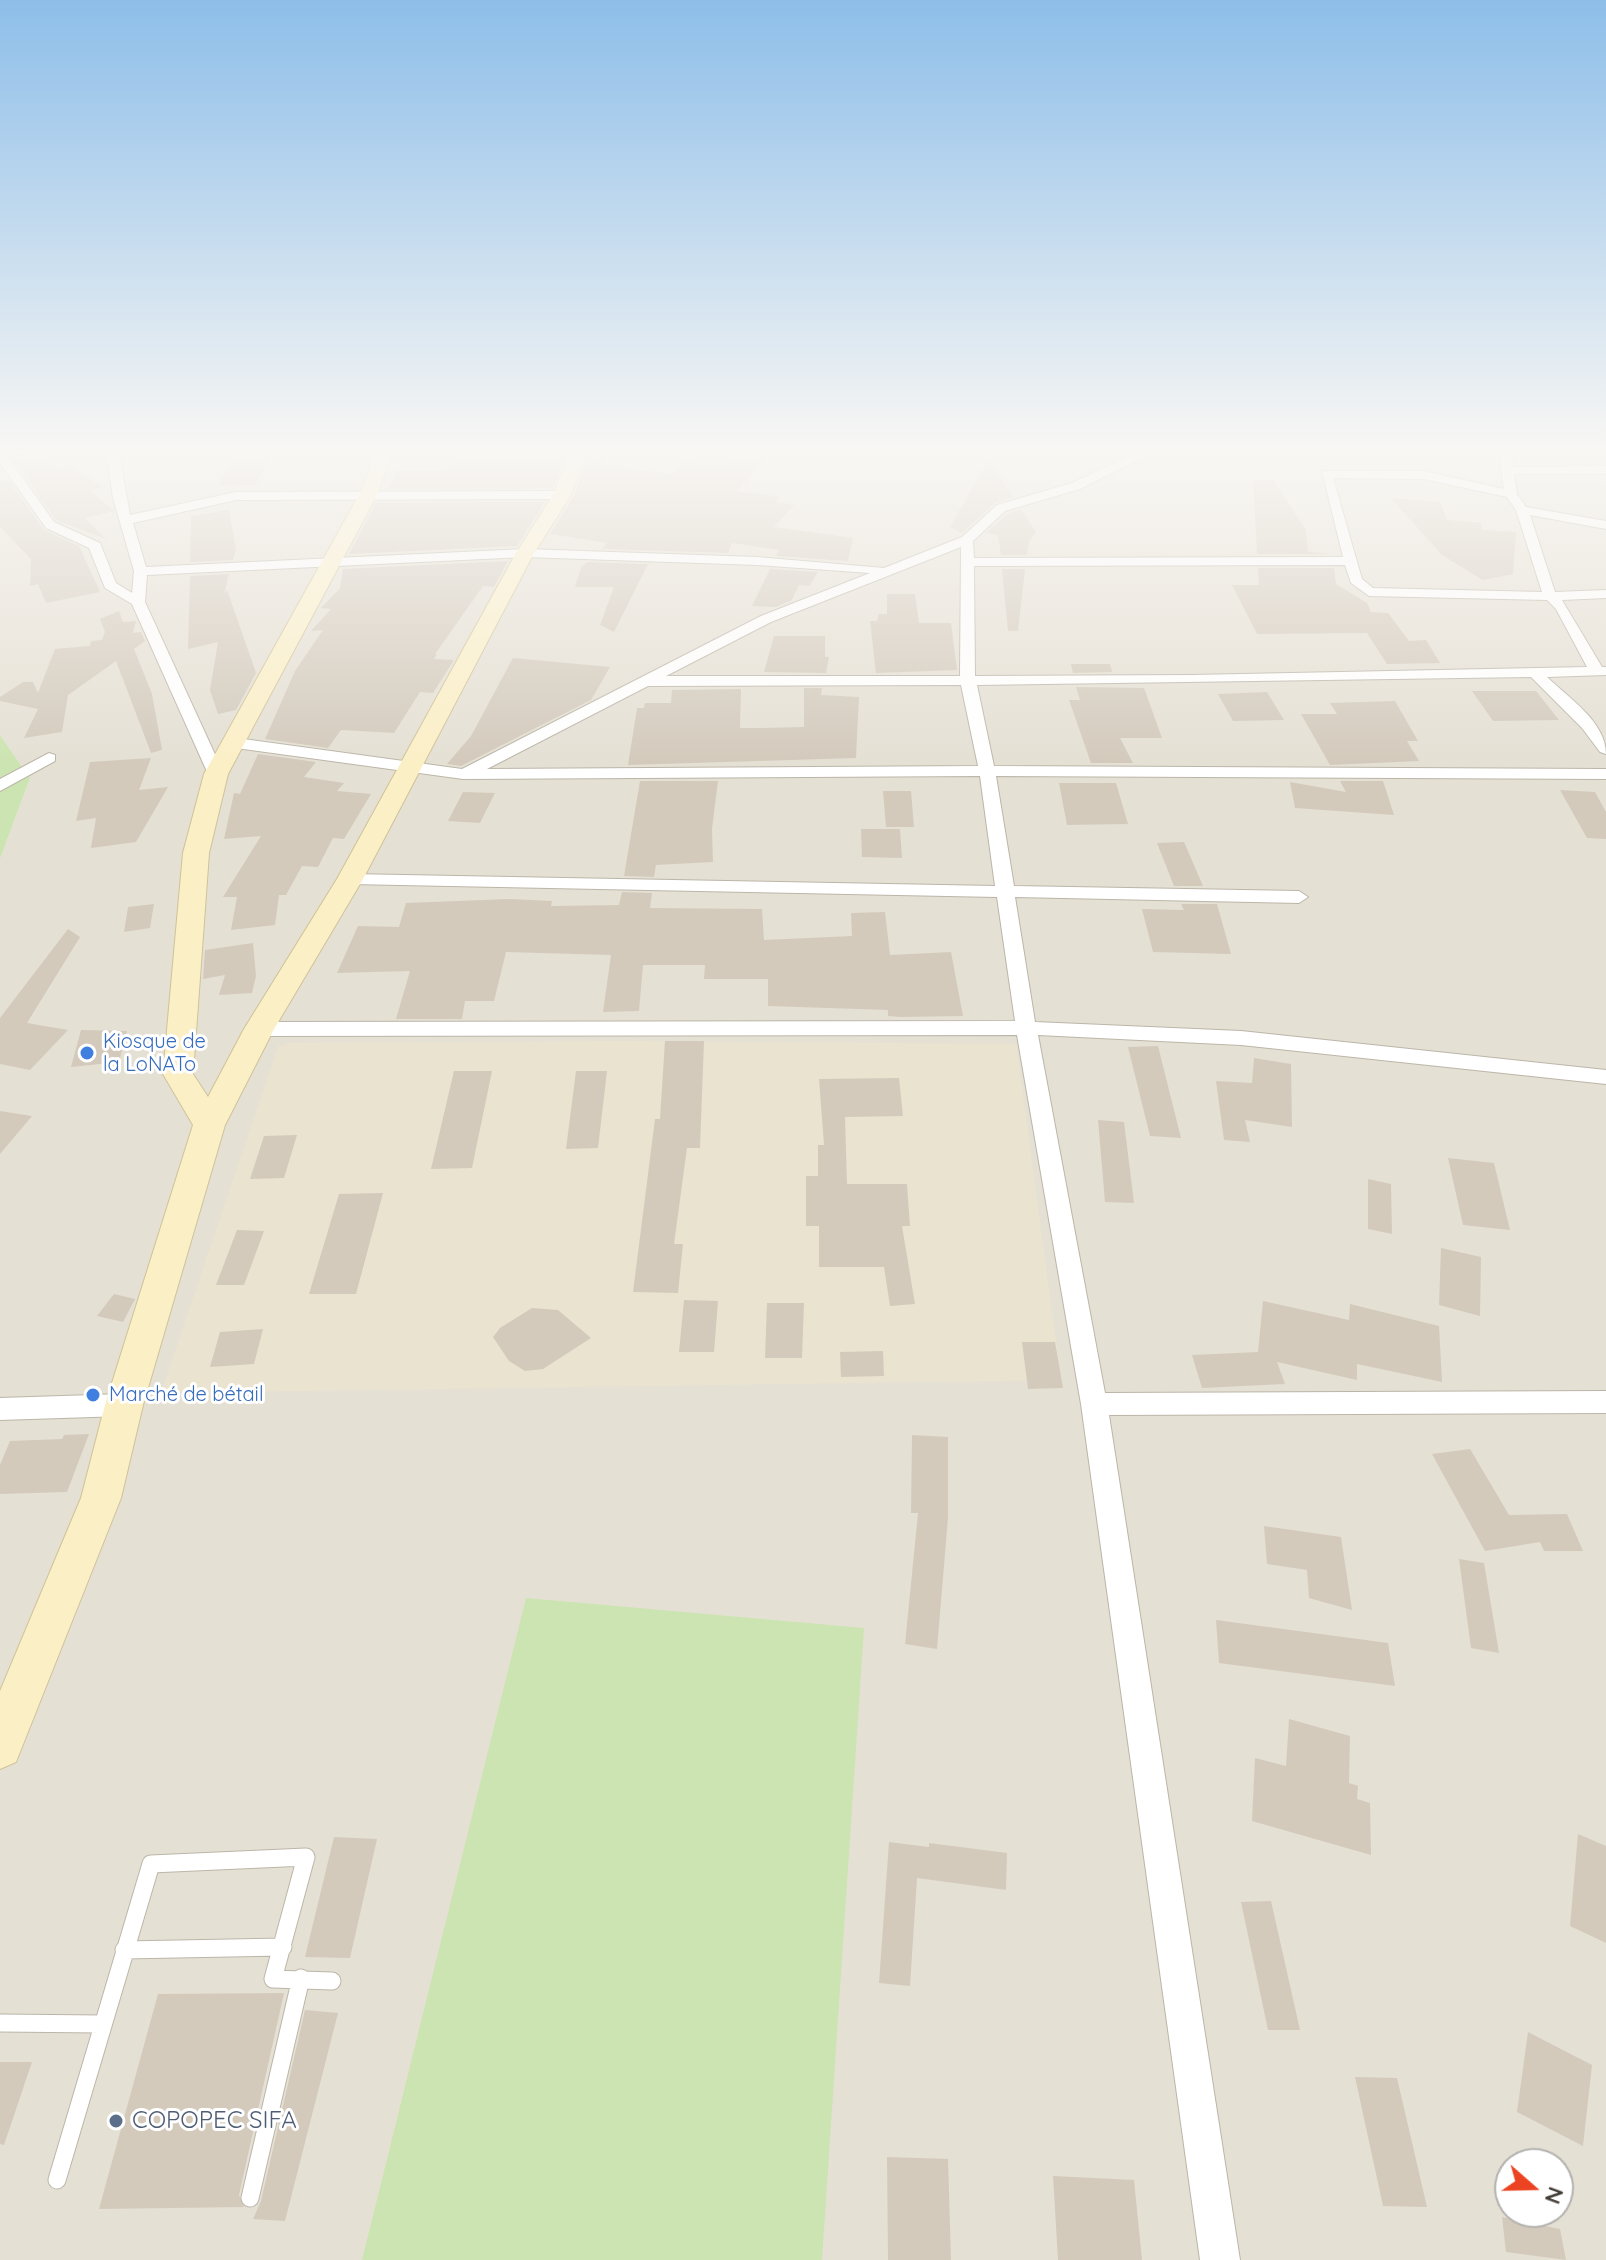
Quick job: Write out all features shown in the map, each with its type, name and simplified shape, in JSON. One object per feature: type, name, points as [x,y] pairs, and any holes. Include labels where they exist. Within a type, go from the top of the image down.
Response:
[{"type":"main road","points":[[209,1125],[178,1074],[191,885],[216,774],[236,743],[336,552]]},
{"type":"main road","points":[[0,1746],[101,1498],[124,1405],[209,1125],[259,1029],[350,879],[525,553]]},
{"type":"street","points":[[97,552],[110,585],[138,602]]},
{"type":"street","points":[[136,552],[141,571],[138,602],[216,774]]},
{"type":"street","points":[[463,774],[766,619],[883,571],[961,552]]},
{"type":"street","points":[[967,552],[968,680],[987,771],[1026,1028],[1094,1404],[1220,2260]]},
{"type":"street","points":[[993,552],[1211,564],[1352,561]]},
{"type":"street","points":[[1349,552],[1356,580],[1369,592],[1550,596],[1606,594]]},
{"type":"street","points":[[1536,552],[1550,596],[1562,607],[1601,672]]},
{"type":"street","points":[[141,571],[525,553],[757,561],[883,571]]},
{"type":"street","points":[[1533,671],[1588,725],[1606,749]]},
{"type":"street","points":[[644,681],[1192,680],[1601,672]]},
{"type":"street","points":[[236,743],[411,764],[463,774],[987,771],[1606,774]]},
{"type":"street","points":[[0,786],[49,758]]},
{"type":"street","points":[[350,879],[1299,897]]},
{"type":"street","points":[[259,1029],[1026,1028],[1241,1038],[1606,1077]]},
{"type":"street","points":[[1094,1404],[1606,1402]]},
{"type":"street","points":[[0,1409],[124,1405]]},
{"type":"lane","points":[[57,2180],[151,1864],[306,1857],[273,1979],[332,1981]]},
{"type":"lane","points":[[124,1950],[283,1947]]},
{"type":"lane","points":[[250,2198],[301,1978]]},
{"type":"lane","points":[[0,2023],[102,2024]]},
{"type":"shaded area","points":[[0,552],[1606,552],[1606,2260],[0,2260],[0,859],[30,778],[0,735]]},
{"type":"shaded area","points":[[623,1041],[1016,1044],[1061,1380],[161,1393],[278,1047],[290,1043]]},
{"type":"green space","points":[[0,735],[30,778],[0,859]]},
{"type":"green space","points":[[526,1598],[864,1628],[822,2260],[362,2260]]},
{"type":"building","points":[[25,552],[82,552],[100,592],[46,603],[38,584],[30,586],[31,559]]},
{"type":"building","points":[[190,552],[235,552],[233,560],[190,562]]},
{"type":"building","points":[[778,552],[850,552],[848,561],[776,556]]},
{"type":"building","points":[[1001,552],[1027,552],[1027,555],[1001,555]]},
{"type":"building","points":[[1257,552],[1332,554],[1257,554]]},
{"type":"building","points":[[1440,552],[1515,552],[1513,574],[1483,580]]},
{"type":"building","points":[[508,561],[494,587],[483,586],[435,654],[434,659],[454,660],[433,693],[420,692],[394,733],[341,730],[328,748],[265,739],[295,671],[323,630],[311,631],[331,609],[321,608],[340,588],[343,569]]},
{"type":"building","points":[[587,562],[648,564],[614,632],[600,625],[614,587],[575,587],[581,568]]},
{"type":"building","points":[[1258,568],[1334,568],[1336,584],[1367,603],[1371,612],[1388,613],[1409,641],[1426,640],[1440,663],[1387,664],[1367,633],[1257,634],[1232,585],[1259,585]]},
{"type":"building","points":[[770,569],[818,572],[809,586],[799,585],[792,600],[776,607],[752,606]]},
{"type":"building","points":[[1002,569],[1025,569],[1018,631],[1008,631]]},
{"type":"building","points":[[229,574],[224,594],[227,590],[256,673],[236,710],[218,714],[210,690],[218,642],[188,649],[190,576]]},
{"type":"building","points":[[887,594],[915,594],[919,623],[951,623],[957,670],[876,673],[870,621],[877,621],[879,614],[887,614]]},
{"type":"building","points":[[119,611],[123,622],[136,621],[133,633],[141,632],[145,641],[134,649],[152,694],[162,750],[151,753],[116,661],[68,695],[62,732],[24,738],[38,709],[0,701],[0,697],[23,682],[33,682],[38,693],[55,649],[90,646],[91,641],[102,640],[105,632],[100,619]]},
{"type":"building","points":[[774,636],[825,636],[825,657],[829,657],[826,673],[764,672]]},
{"type":"building","points":[[513,658],[610,667],[591,700],[461,766],[447,764],[471,736]]},
{"type":"building","points":[[1071,664],[1110,664],[1112,672],[1073,673]]},
{"type":"building","points":[[1076,687],[1144,688],[1162,738],[1120,738],[1133,763],[1091,763],[1069,700],[1080,700]]},
{"type":"building","points":[[804,688],[822,688],[821,695],[859,697],[856,758],[628,765],[637,708],[644,708],[645,703],[671,703],[672,690],[741,689],[740,728],[762,728],[804,727]]},
{"type":"building","points":[[1472,691],[1536,691],[1559,720],[1493,721]]},
{"type":"building","points":[[1267,692],[1284,720],[1233,721],[1218,694]]},
{"type":"building","points":[[1395,701],[1418,741],[1407,741],[1419,761],[1330,765],[1301,714],[1337,714],[1330,703]]},
{"type":"building","points":[[258,754],[316,762],[304,777],[344,783],[337,791],[371,794],[344,839],[333,838],[318,867],[302,866],[286,895],[279,895],[275,925],[231,930],[237,897],[223,897],[261,836],[224,839],[234,793],[240,794]]},
{"type":"building","points":[[151,758],[139,790],[168,787],[136,842],[91,848],[96,818],[76,821],[90,762]]},
{"type":"building","points":[[640,781],[718,781],[712,829],[713,862],[656,865],[654,877],[624,876]]},
{"type":"building","points":[[1340,781],[1383,781],[1394,815],[1295,808],[1290,782],[1346,792]]},
{"type":"building","points":[[1059,783],[1116,783],[1128,824],[1067,825]]},
{"type":"building","points":[[1560,790],[1595,792],[1606,812],[1606,839],[1587,838]]},
{"type":"building","points":[[883,791],[911,791],[914,827],[886,827]]},
{"type":"building","points":[[463,792],[495,793],[480,823],[448,821]]},
{"type":"building","points":[[861,829],[900,829],[902,858],[862,857]]},
{"type":"building","points":[[1184,842],[1203,886],[1174,886],[1157,843]]},
{"type":"building","points":[[622,892],[652,893],[650,908],[762,909],[764,940],[852,936],[851,913],[885,912],[890,955],[951,952],[963,1016],[900,1017],[888,1016],[888,1010],[768,1006],[768,979],[704,979],[705,965],[643,965],[639,1011],[603,1012],[611,955],[506,952],[494,1001],[465,1001],[462,1019],[396,1019],[410,971],[337,973],[358,926],[399,927],[406,903],[509,899],[552,901],[551,906],[619,905]]},
{"type":"building","points":[[154,904],[150,928],[124,932],[128,907]]},
{"type":"building","points":[[1181,904],[1217,904],[1231,954],[1153,952],[1142,909],[1184,910]]},
{"type":"building","points":[[68,929],[80,937],[27,1023],[68,1030],[30,1070],[0,1064],[0,1018]]},
{"type":"building","points":[[253,943],[256,976],[252,993],[219,995],[225,975],[203,979],[205,950]]},
{"type":"building","points":[[81,1030],[127,1031],[119,1062],[71,1067]]},
{"type":"building","points":[[665,1041],[704,1041],[700,1148],[687,1148],[674,1244],[683,1244],[678,1293],[633,1292],[655,1119],[660,1119]]},
{"type":"building","points":[[1158,1046],[1181,1138],[1150,1136],[1128,1047]]},
{"type":"building","points":[[1254,1058],[1291,1064],[1292,1127],[1245,1120],[1250,1142],[1224,1140],[1216,1081],[1252,1083]]},
{"type":"building","points":[[454,1071],[492,1071],[472,1168],[431,1169]]},
{"type":"building","points":[[576,1071],[607,1071],[598,1148],[566,1149]]},
{"type":"building","points":[[899,1078],[903,1116],[845,1117],[847,1184],[907,1184],[910,1226],[902,1226],[915,1304],[890,1306],[884,1267],[819,1267],[819,1226],[806,1226],[806,1176],[818,1176],[818,1145],[824,1145],[819,1079]]},
{"type":"building","points":[[0,1111],[32,1116],[0,1154]]},
{"type":"building","points":[[1098,1120],[1124,1122],[1134,1203],[1105,1202]]},
{"type":"building","points":[[297,1135],[284,1178],[250,1179],[264,1136]]},
{"type":"building","points":[[1448,1158],[1494,1163],[1510,1230],[1463,1225]]},
{"type":"building","points":[[1368,1179],[1391,1184],[1392,1234],[1368,1229]]},
{"type":"building","points":[[383,1193],[356,1294],[309,1294],[339,1194]]},
{"type":"building","points":[[237,1230],[264,1231],[244,1285],[216,1285]]},
{"type":"building","points":[[1441,1248],[1481,1257],[1480,1316],[1439,1305]]},
{"type":"building","points":[[114,1294],[135,1299],[123,1322],[97,1316]]},
{"type":"building","points":[[684,1300],[718,1301],[714,1352],[679,1352]]},
{"type":"building","points":[[1263,1301],[1349,1320],[1350,1304],[1439,1326],[1442,1382],[1357,1364],[1357,1380],[1277,1362],[1285,1384],[1202,1388],[1192,1355],[1258,1352]]},
{"type":"building","points":[[767,1303],[804,1303],[802,1358],[765,1358]]},
{"type":"building","points":[[532,1308],[558,1310],[591,1338],[543,1369],[525,1371],[509,1361],[493,1337],[500,1328]]},
{"type":"building","points":[[263,1329],[254,1364],[210,1367],[220,1332]]},
{"type":"building","points":[[1022,1342],[1055,1342],[1063,1388],[1028,1389]]},
{"type":"building","points":[[883,1351],[884,1376],[841,1377],[840,1352]]},
{"type":"building","points":[[89,1434],[67,1492],[0,1494],[0,1465],[10,1441],[62,1439],[64,1435]]},
{"type":"building","points":[[912,1435],[948,1437],[948,1518],[937,1649],[905,1644],[918,1513],[911,1513]]},
{"type":"building","points":[[1470,1449],[1509,1515],[1567,1514],[1583,1551],[1544,1551],[1540,1542],[1485,1551],[1432,1454]]},
{"type":"building","points":[[1264,1526],[1341,1537],[1352,1610],[1309,1598],[1307,1570],[1267,1564]]},
{"type":"building","points":[[1459,1559],[1484,1563],[1499,1653],[1471,1648]]},
{"type":"building","points":[[1216,1620],[1388,1643],[1395,1686],[1219,1663]]},
{"type":"building","points":[[1289,1719],[1350,1736],[1349,1783],[1358,1786],[1357,1799],[1370,1803],[1371,1855],[1252,1821],[1255,1758],[1286,1766]]},
{"type":"building","points":[[1578,1834],[1606,1846],[1606,1943],[1570,1926]]},
{"type":"building","points":[[334,1837],[377,1839],[350,1958],[305,1957]]},
{"type":"building","points":[[889,1842],[929,1847],[929,1843],[1007,1853],[1006,1890],[917,1878],[910,1986],[879,1983]]},
{"type":"building","points":[[1271,1901],[1300,2030],[1268,2030],[1241,1902]]},
{"type":"building","points":[[284,1993],[239,2195],[244,2207],[99,2209],[158,1994]]},
{"type":"building","points":[[305,2010],[338,2013],[285,2221],[253,2219],[261,2201]]},
{"type":"building","points":[[1528,2032],[1592,2065],[1583,2146],[1517,2112]]},
{"type":"building","points":[[0,2062],[32,2062],[4,2145],[0,2144]]},
{"type":"building","points":[[1355,2077],[1397,2078],[1427,2207],[1383,2206]]},
{"type":"building","points":[[887,2157],[948,2159],[951,2260],[888,2260]]},
{"type":"building","points":[[1053,2176],[1134,2180],[1142,2260],[1058,2260]]},
{"type":"building","points":[[1503,2228],[1555,2228],[1560,2229],[1566,2260],[1506,2252]]},
{"type":"place","name":"Kiosque de la LoNATo","points":[[87,1053]]},
{"type":"place","name":"Marché de bétail","points":[[93,1395]]},
{"type":"place","name":"COPOPEC SIFA","points":[[116,2121]]}]
